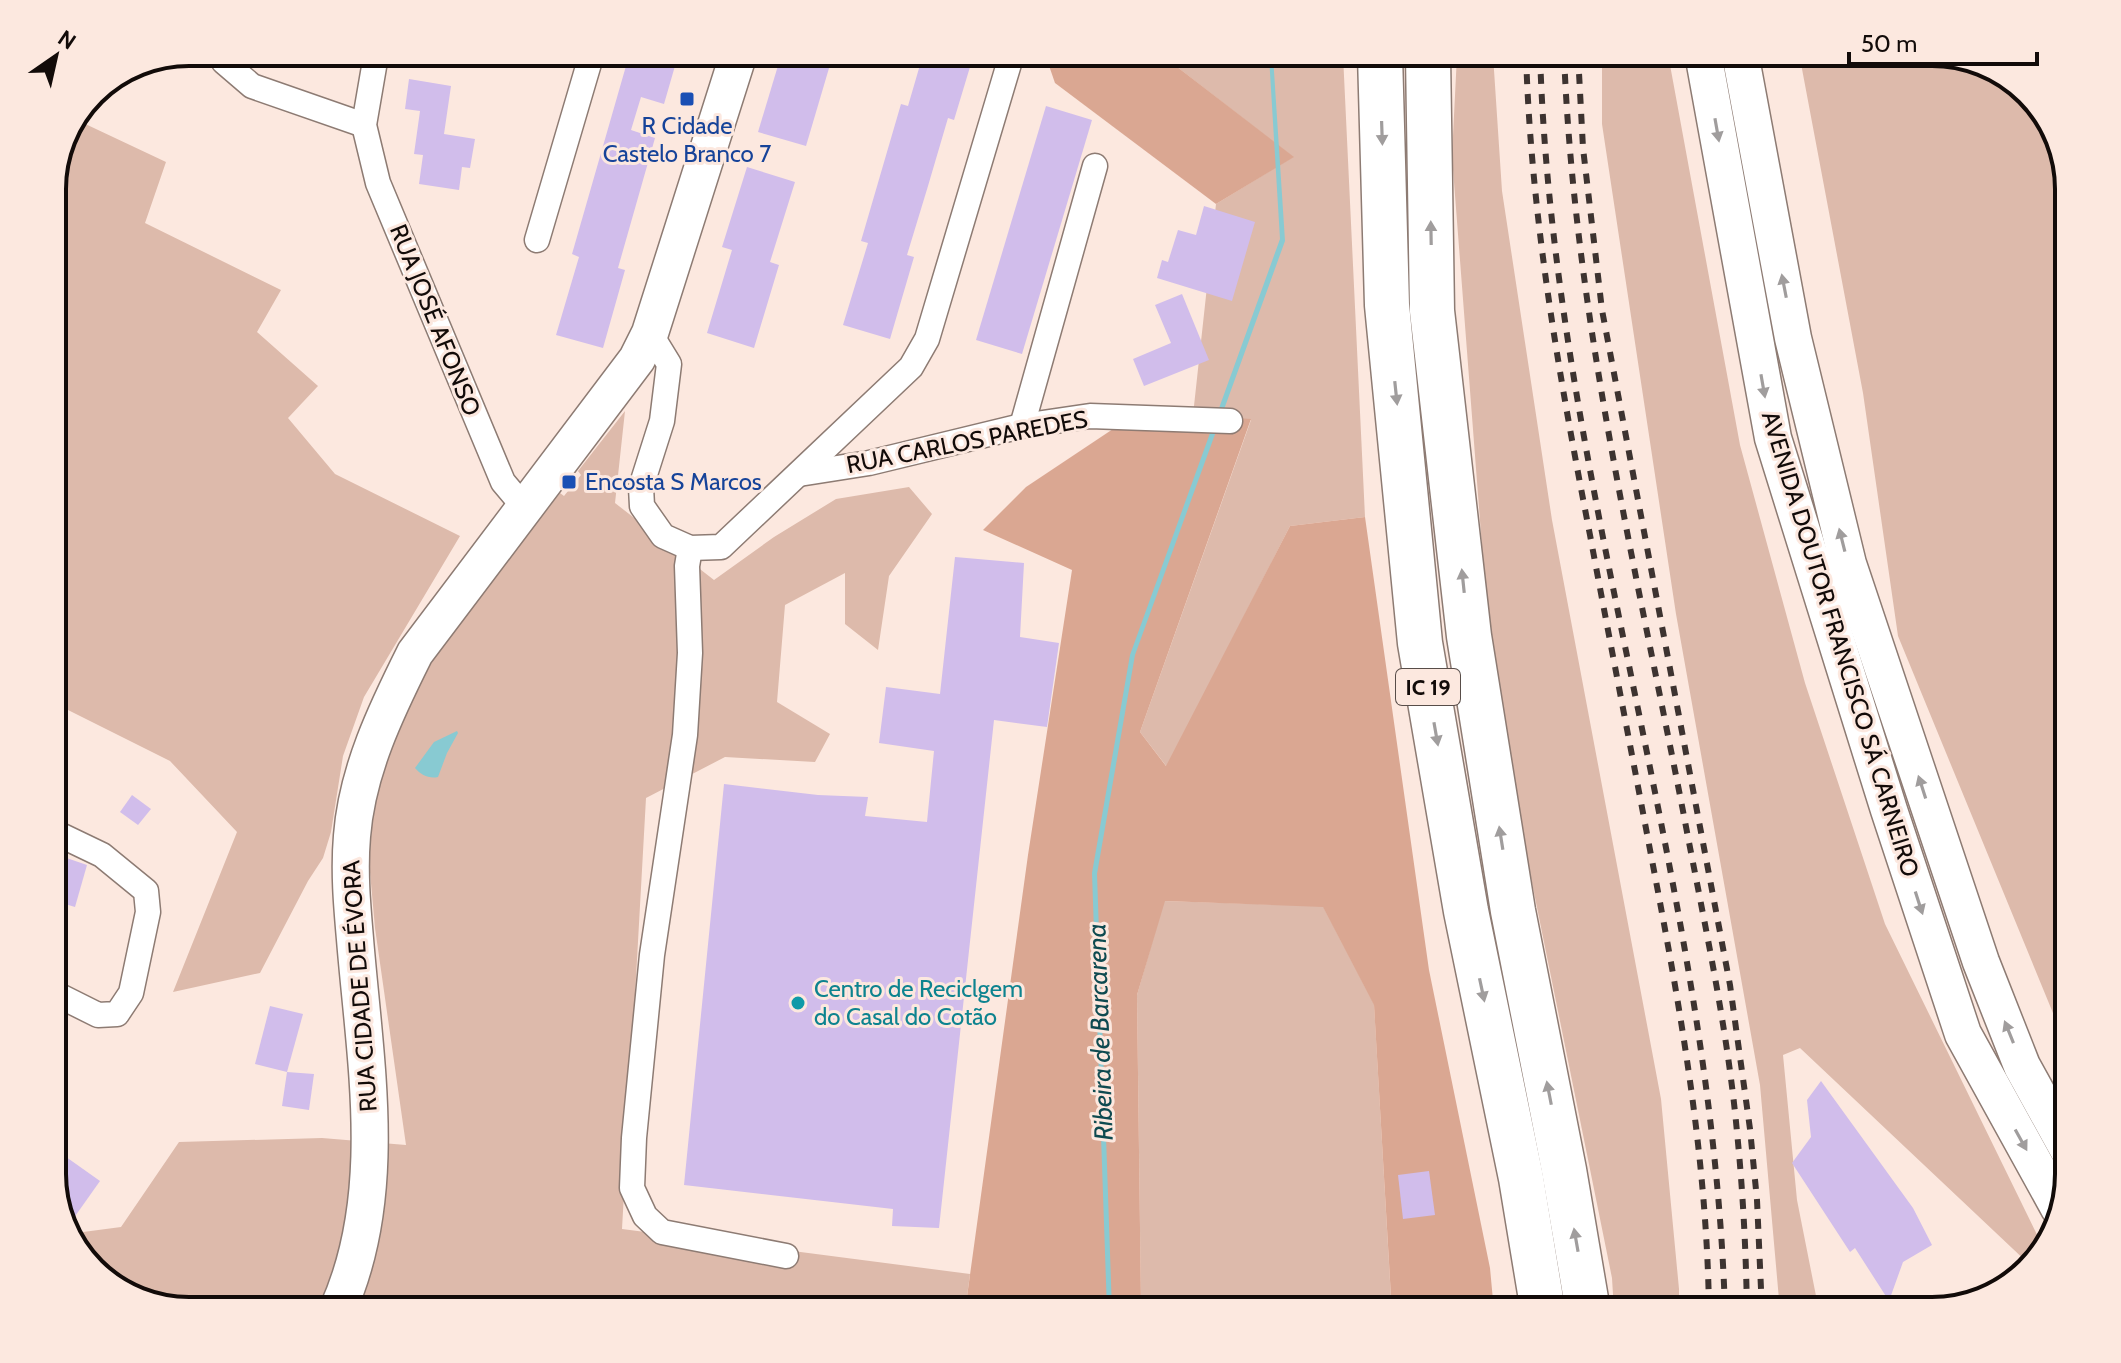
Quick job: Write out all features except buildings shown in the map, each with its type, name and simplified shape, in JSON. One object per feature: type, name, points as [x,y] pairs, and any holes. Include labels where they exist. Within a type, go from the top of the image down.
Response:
[{"type":"highway","name":"IC 19","points":[[1380,66],[1387,305],[1420,643],[1466,911],[1521,1178],[1541,1297]]},
{"type":"highway","name":"IC 19","points":[[1428,66],[1432,311],[1469,636],[1513,911],[1586,1297]]},
{"type":"main road","name":"RUA CIDADE DE ÉVORA","points":[[343,1297],[359,1249],[370,1180],[370,1130],[351,880],[352,835],[360,781],[388,707],[415,653],[644,346],[735,66]]},
{"type":"main road","name":"AVENIDA DOUTOR FRANCISCO SÁ CARNEIRO","points":[[1705,66],[1773,438],[1889,810],[1963,1034],[2053,1197]]},
{"type":"main road","name":"AVENIDA DOUTOR FRANCISCO SÁ CARNEIRO","points":[[1742,66],[1793,338],[1848,564],[1981,962],[2022,1066],[2055,1126]]},
{"type":"street","points":[[229,66],[252,86],[364,125],[374,66]]},
{"type":"street","points":[[537,240],[588,66]]},
{"type":"street","points":[[688,557],[721,547],[911,367],[927,339],[1008,66]]},
{"type":"street","name":"RUA JOSÉ AFONSO","points":[[364,125],[378,183],[479,426],[503,482],[524,507]]},
{"type":"street","points":[[1022,426],[1095,166]]},
{"type":"street","points":[[644,346],[669,364],[662,421],[641,487],[642,506],[663,536],[688,557],[690,653],[685,735],[652,955],[632,1188],[645,1216],[662,1232],[786,1256]]},
{"type":"street","name":"RUA CARLOS PAREDES","points":[[799,474],[869,463],[1022,426],[1090,416],[1230,421]]},
{"type":"street","points":[[66,838],[102,855],[146,891],[148,912],[131,993],[117,1014],[98,1015],[66,999]]},
{"type":"shaded area","points":[[1049,66],[1176,66],[1294,157],[1216,204],[1055,83]]},
{"type":"shaded area","points":[[1176,66],[1344,66],[1365,517],[1290,526],[1167,767],[1140,732],[1251,420],[1193,415],[1216,204],[1293,157]]},
{"type":"shaded area","points":[[1456,66],[1494,66],[1502,191],[1552,520],[1661,1099],[1679,1297],[1613,1297],[1612,1278],[1493,690],[1452,156]]},
{"type":"shaded area","points":[[1602,66],[1670,66],[1740,445],[1805,683],[1885,924],[2038,1236],[2022,1257],[1800,1048],[1783,1055],[1797,1200],[1816,1297],[1779,1297],[1760,1085],[1676,614],[1602,124]]},
{"type":"shaded area","points":[[1801,66],[1956,68],[2000,87],[2024,108],[2042,135],[2053,165],[2055,1018],[1898,636],[1863,393]]},
{"type":"shaded area","points":[[85,124],[166,162],[145,223],[281,290],[257,332],[318,386],[288,418],[335,474],[460,536],[364,697],[343,756],[331,832],[323,858],[260,973],[173,992],[237,832],[170,761],[66,709],[66,181],[70,157]]},
{"type":"shaded area","points":[[625,411],[615,503],[714,580],[774,537],[836,499],[909,487],[932,514],[889,576],[878,650],[845,624],[845,573],[785,605],[777,702],[830,734],[815,762],[725,757],[646,798],[622,1229],[970,1274],[967,1297],[189,1297],[157,1293],[135,1284],[108,1266],[81,1232],[121,1227],[179,1142],[322,1138],[406,1145],[375,928],[369,861],[374,802],[385,760],[423,669],[560,493],[564,496],[581,475],[578,471]]},
{"type":"shaded area","points":[[1140,411],[1251,419],[1140,732],[1166,766],[1290,526],[1365,517],[1429,970],[1490,1268],[1493,1297],[1391,1297],[1374,1005],[1323,907],[1165,901],[1137,995],[1141,1297],[967,1297],[1028,855],[1072,570],[983,530],[1026,487]]},
{"type":"shaded area","points":[[1164,901],[1323,906],[1374,1004],[1391,1297],[1141,1297],[1137,995]]},
{"type":"water","name":"Ribeira de Barcarena","points":[[1270,66],[1274,66],[1285,241],[1135,655],[1097,874],[1112,1297],[1107,1297],[1092,873],[1130,655],[1280,239]]},
{"type":"water","points":[[457,731],[438,777],[425,776],[415,768],[434,742]]},
{"type":"railway","points":[[1527,66],[1540,236],[1557,356],[1682,1025],[1703,1196],[1709,1297]]},
{"type":"railway","points":[[1541,66],[1551,213],[1573,370],[1692,995],[1714,1152],[1724,1297]]},
{"type":"railway","points":[[1565,66],[1570,150],[1593,340],[1626,529],[1727,1051],[1741,1177],[1747,1297]]},
{"type":"railway","points":[[1579,66],[1583,148],[1602,310],[1730,985],[1750,1129],[1761,1297]]},
{"type":"place","name":"R Cidade Castelo Branco 7","points":[[687,99]]},
{"type":"place","name":"Encosta S Marcos","points":[[569,482]]},
{"type":"place","name":"Centro de Reciclgem do Casal do Cotão","points":[[798,1003]]}]
